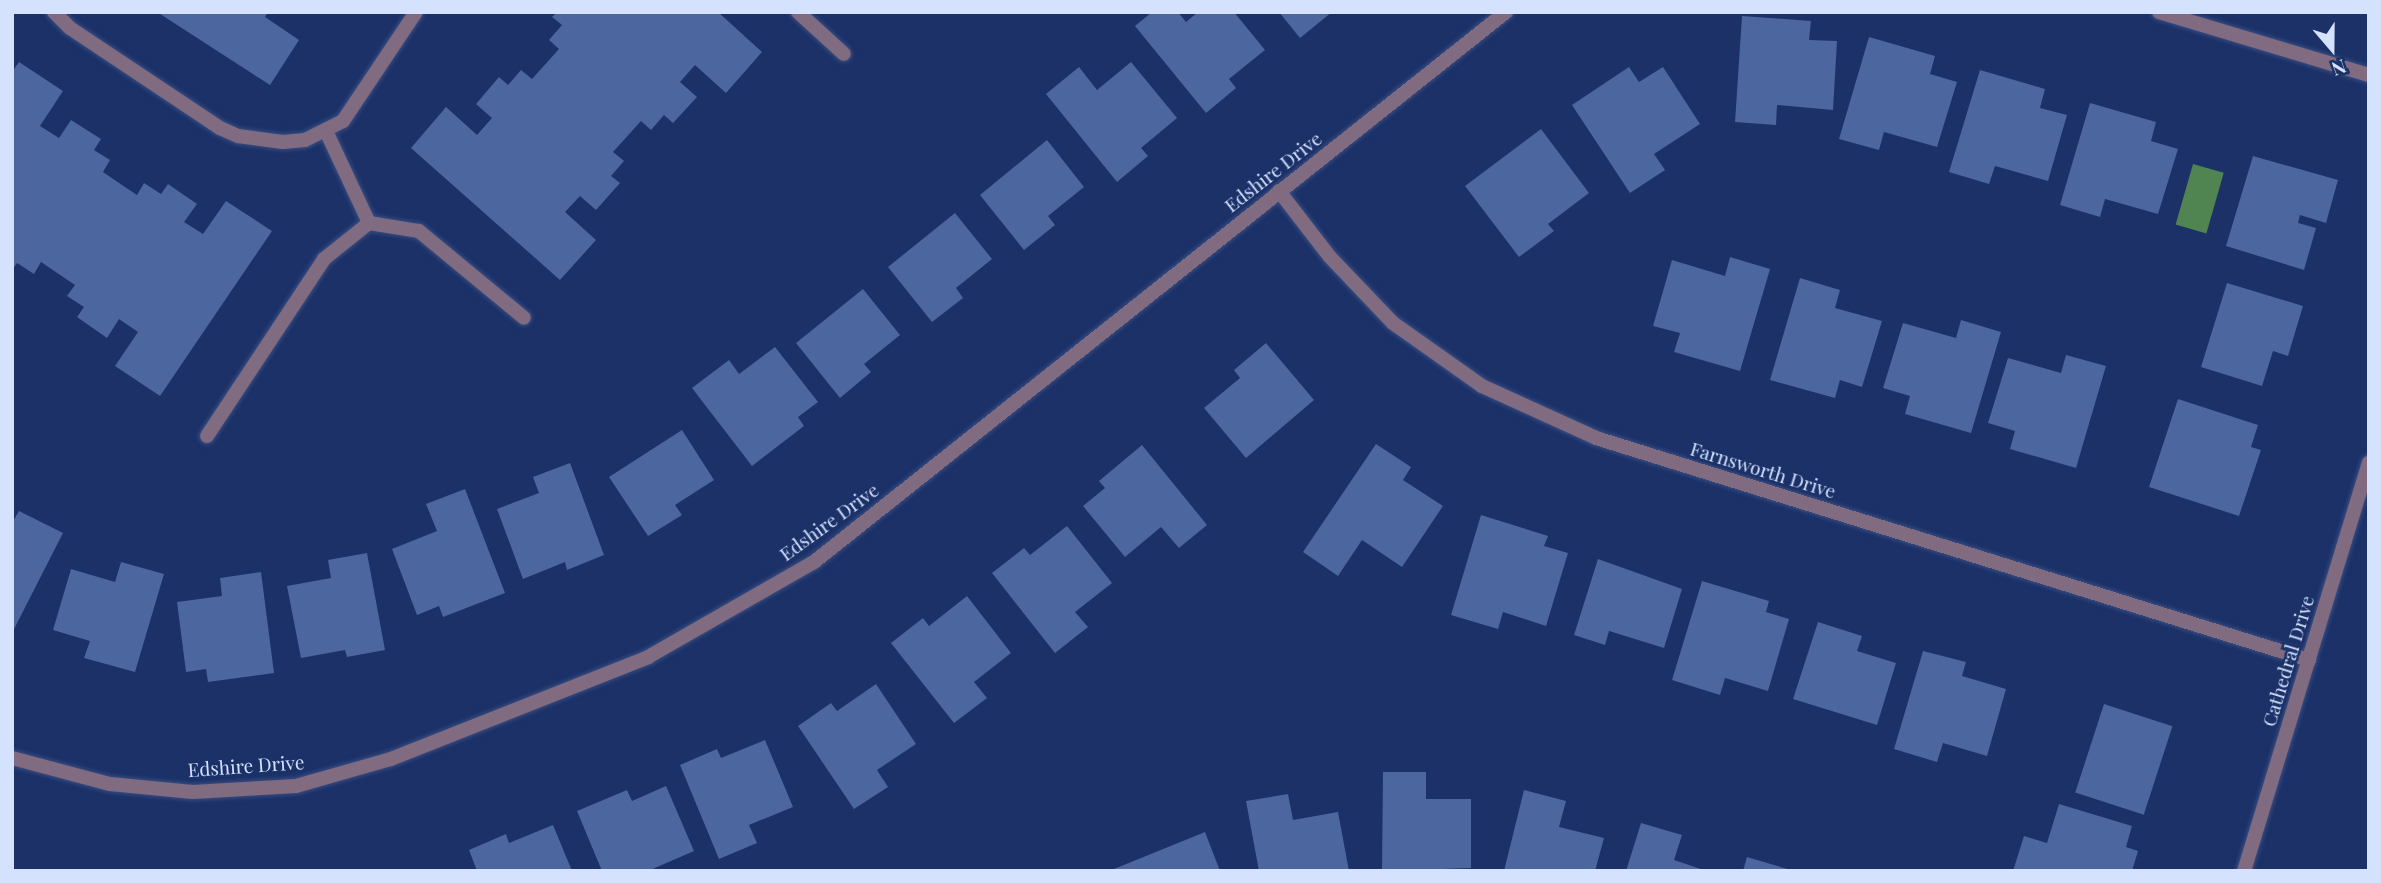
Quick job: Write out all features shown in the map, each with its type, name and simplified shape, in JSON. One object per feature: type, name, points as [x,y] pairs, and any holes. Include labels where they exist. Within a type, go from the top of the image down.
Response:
[{"type":"street","points":[[54,12],[112,56],[239,136],[283,142],[326,131],[359,103],[416,12]]},
{"type":"street","points":[[798,12],[844,54]]},
{"type":"street","name":"Edshire Drive","points":[[12,758],[124,786],[193,792],[296,786],[391,759],[648,657],[814,562],[1506,12]]},
{"type":"street","points":[[2159,12],[2369,75]]},
{"type":"street","points":[[326,131],[369,223]]},
{"type":"street","name":"Farnsworth Drive","points":[[1279,191],[1330,257],[1393,323],[1482,386],[1532,409],[1596,438],[2309,660]]},
{"type":"street","points":[[369,223],[427,236],[524,318]]},
{"type":"street","points":[[207,436],[324,259],[369,223]]},
{"type":"street","name":"Cathedral Drive","points":[[2244,871],[2369,463]]},
{"type":"shaded area","points":[[2193,164],[2224,173],[2206,233],[2176,225]]},
{"type":"building","points":[[157,12],[268,12],[265,17],[299,40],[270,85]]},
{"type":"building","points":[[557,12],[718,12],[762,52],[726,93],[695,65],[680,82],[697,97],[673,123],[664,115],[651,130],[641,121],[613,152],[624,161],[611,176],[620,183],[596,210],[580,196],[565,212],[596,240],[560,280],[411,148],[446,107],[477,135],[492,118],[476,104],[499,77],[508,85],[521,70],[532,79],[559,49],[549,40],[562,25],[552,17]]},
{"type":"building","points":[[1152,12],[1178,12],[1186,22],[1198,12],[1234,12],[1265,50],[1229,79],[1236,88],[1206,113],[1135,26]]},
{"type":"building","points":[[1279,12],[1332,12],[1300,38]]},
{"type":"building","points":[[1742,16],[1811,21],[1809,40],[1837,41],[1833,110],[1777,105],[1776,125],[1735,122]]},
{"type":"building","points":[[1869,37],[1935,56],[1930,74],[1957,82],[1937,147],[1884,132],[1879,150],[1839,139]]},
{"type":"building","points":[[19,62],[63,91],[40,126],[59,138],[71,120],[101,139],[94,150],[110,160],[103,172],[119,183],[137,195],[144,183],[161,194],[168,184],[197,204],[184,222],[203,234],[226,201],[272,231],[160,396],[115,366],[138,332],[119,319],[107,338],[77,317],[84,307],[67,296],[75,285],[41,262],[34,274],[17,263],[12,270],[12,72]]},
{"type":"building","points":[[1131,62],[1177,118],[1141,148],[1148,156],[1117,182],[1046,94],[1079,67],[1097,90]]},
{"type":"building","points":[[1629,67],[1639,82],[1663,67],[1700,124],[1654,154],[1665,170],[1630,193],[1572,105]]},
{"type":"building","points":[[1980,70],[2045,89],[2040,108],[2067,115],[2048,181],[1995,166],[1989,184],[1949,172]]},
{"type":"building","points":[[2090,103],[2156,122],[2151,141],[2178,149],[2158,214],[2105,199],[2100,217],[2060,205]]},
{"type":"building","points":[[1541,129],[1589,193],[1548,224],[1554,231],[1519,257],[1465,186]]},
{"type":"building","points":[[1047,140],[1084,187],[1048,216],[1055,225],[1024,250],[980,195]]},
{"type":"building","points":[[2253,156],[2338,180],[2326,223],[2300,215],[2298,223],[2316,228],[2304,270],[2226,246]]},
{"type":"building","points":[[955,213],[992,259],[956,288],[963,298],[932,322],[888,267]]},
{"type":"building","points":[[1730,257],[1770,269],[1740,371],[1674,352],[1680,333],[1653,326],[1672,260],[1725,276]]},
{"type":"building","points":[[1800,278],[1840,290],[1835,308],[1882,321],[1862,387],[1840,380],[1835,398],[1770,380]]},
{"type":"building","points":[[2227,283],[2303,306],[2288,356],[2273,351],[2262,386],[2201,367]]},
{"type":"building","points":[[863,289],[900,335],[864,364],[871,372],[840,398],[796,343]]},
{"type":"building","points":[[1961,320],[2001,332],[1971,433],[1905,414],[1910,396],[1883,388],[1903,323],[1956,338]]},
{"type":"building","points":[[1266,343],[1314,400],[1246,458],[1204,408],[1240,378],[1234,370]]},
{"type":"building","points":[[775,347],[818,402],[798,417],[804,426],[752,466],[692,388],[729,360],[739,374]]},
{"type":"building","points":[[2066,355],[2106,366],[2076,468],[2010,449],[2015,431],[1988,423],[2008,358],[2061,373]]},
{"type":"building","points":[[2178,399],[2258,425],[2251,447],[2261,450],[2239,516],[2149,487]]},
{"type":"building","points":[[682,430],[714,480],[675,505],[682,515],[648,536],[609,477]]},
{"type":"building","points":[[1376,444],[1411,467],[1403,480],[1443,506],[1402,567],[1362,540],[1338,576],[1303,552]]},
{"type":"building","points":[[1142,445],[1207,525],[1179,548],[1161,527],[1125,557],[1083,506],[1105,488],[1099,481]]},
{"type":"building","points":[[570,463],[604,555],[567,570],[565,562],[523,579],[497,509],[539,493],[533,477]]},
{"type":"building","points":[[465,489],[505,593],[443,617],[439,606],[417,615],[392,549],[437,531],[426,504]]},
{"type":"building","points":[[19,511],[63,533],[12,633],[12,523]]},
{"type":"building","points":[[1481,515],[1548,536],[1544,546],[1568,553],[1546,626],[1503,612],[1498,629],[1451,615]]},
{"type":"building","points":[[1067,526],[1112,583],[1075,612],[1088,627],[1055,653],[992,573],[1024,548],[1030,555]]},
{"type":"building","points":[[367,553],[385,650],[347,657],[345,650],[301,658],[287,586],[331,578],[328,560]]},
{"type":"building","points":[[1598,559],[1682,589],[1664,648],[1609,631],[1605,645],[1574,635]]},
{"type":"building","points":[[121,562],[164,574],[135,672],[84,658],[90,641],[53,630],[71,569],[115,582]]},
{"type":"building","points":[[261,572],[274,673],[208,682],[206,669],[186,672],[177,602],[222,596],[220,578]]},
{"type":"building","points":[[1702,581],[1769,601],[1766,612],[1789,619],[1768,691],[1725,678],[1720,695],[1672,680]]},
{"type":"building","points":[[967,596],[1011,653],[974,682],[987,698],[954,723],[891,643],[923,618],[929,626]]},
{"type":"building","points":[[1818,622],[1862,636],[1857,651],[1896,663],[1877,725],[1793,699]]},
{"type":"building","points":[[1923,651],[1966,662],[1962,676],[2006,689],[1987,756],[1943,743],[1937,762],[1894,749]]},
{"type":"building","points":[[876,684],[916,744],[877,770],[888,787],[854,809],[798,726],[831,703],[837,711]]},
{"type":"building","points":[[2104,704],[2172,726],[2144,815],[2075,792]]},
{"type":"building","points":[[765,740],[793,807],[749,825],[757,843],[719,859],[680,765],[717,749],[721,758]]},
{"type":"building","points":[[1383,772],[1426,772],[1426,799],[1471,799],[1471,868],[1382,871]]},
{"type":"building","points":[[666,786],[694,851],[648,871],[602,871],[577,811],[627,790],[632,801]]},
{"type":"building","points":[[1524,790],[1566,801],[1559,827],[1604,838],[1595,871],[1504,871]]},
{"type":"building","points":[[1288,794],[1293,820],[1338,812],[1349,871],[1259,871],[1246,801]]},
{"type":"building","points":[[2059,804],[2132,826],[2126,847],[2138,851],[2132,871],[2013,871],[2024,836],[2047,843]]},
{"type":"building","points":[[1641,823],[1682,835],[1674,860],[1707,871],[1626,871]]},
{"type":"building","points":[[553,825],[572,871],[477,871],[469,850],[506,834],[509,843]]},
{"type":"building","points":[[1205,832],[1220,871],[1109,871]]},
{"type":"building","points":[[1747,857],[1791,870],[1791,871],[1743,871]]}]
